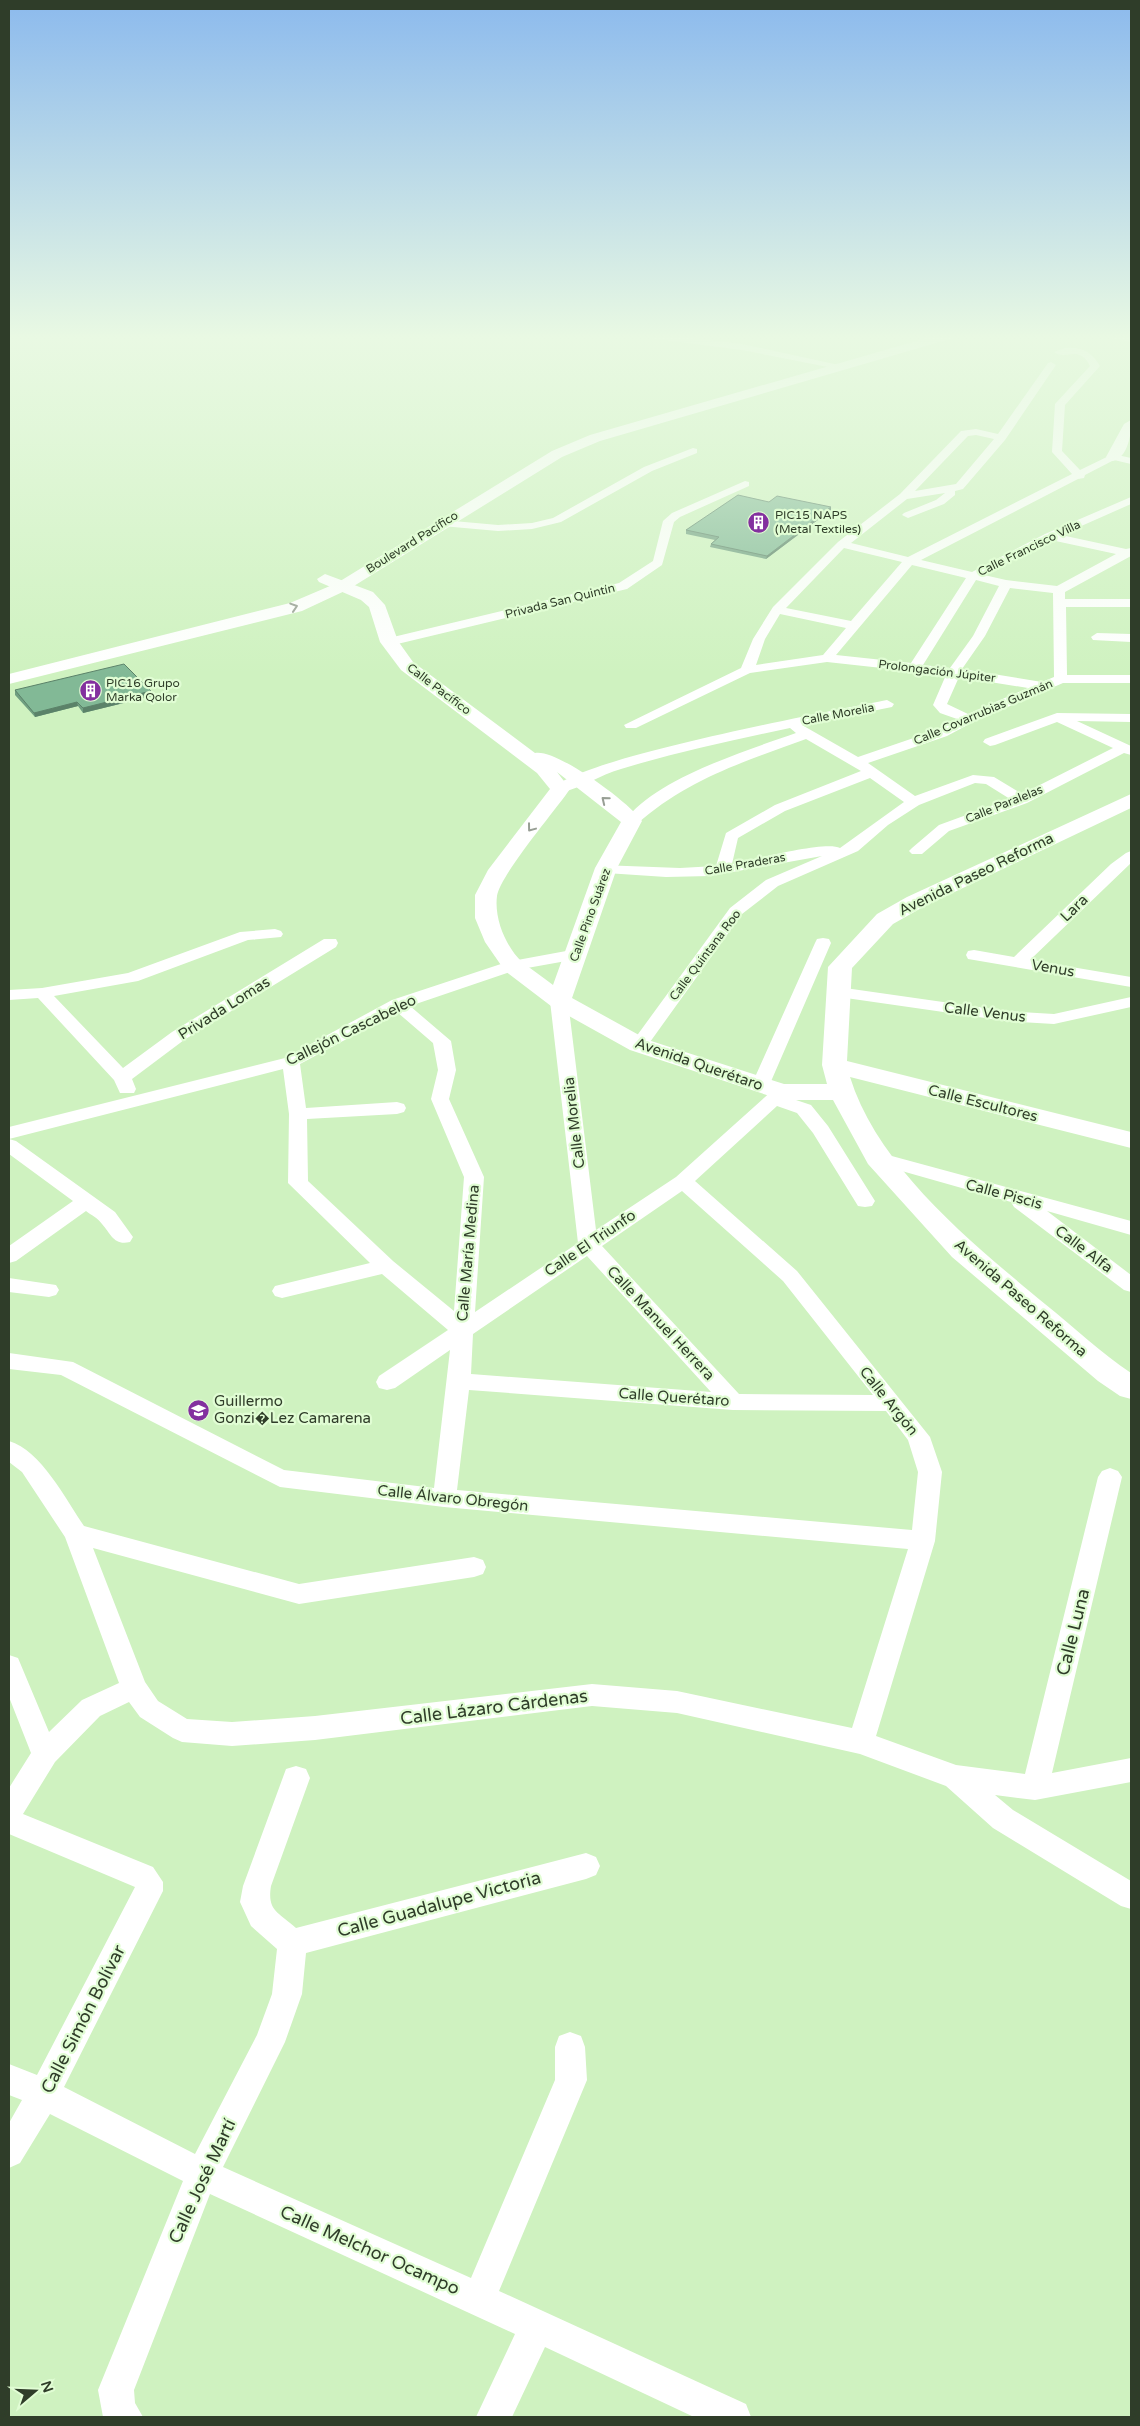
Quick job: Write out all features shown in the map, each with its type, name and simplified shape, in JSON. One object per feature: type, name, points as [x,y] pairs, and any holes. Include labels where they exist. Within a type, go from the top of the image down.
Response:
[{"type":"main road","name":"Boulevard Pacífico","points":[[534,453],[544,448]]},
{"type":"main road","name":"Boulevard Pacífico","points":[[9,679],[296,607],[343,586],[436,517],[571,448]]},
{"type":"main road","points":[[1113,457],[1118,448]]},
{"type":"main road","name":"Boulevard Pacífico","points":[[9,667],[258,606],[289,596],[325,579],[412,526]]},
{"type":"main road","name":"Calle Pacífico","points":[[325,579],[366,596],[377,605],[389,642],[407,666],[544,769],[632,821]]},
{"type":"main road","name":"Avenida Querétaro","points":[[570,783],[496,875],[486,896],[486,918],[496,942],[513,966],[559,1001],[639,1045],[772,1093],[842,1092]]},
{"type":"main road","name":"Avenida Paseo Reforma","points":[[1131,800],[885,919],[840,967],[834,1065],[842,1092],[877,1158],[962,1250],[1109,1373],[1131,1388]]},
{"type":"main road","name":"Calle Pino Suárez","points":[[559,1001],[606,868],[632,821]]},
{"type":"main road","name":"Calle Escultores","points":[[834,1065],[1131,1140]]},
{"type":"street","points":[[747,670],[759,639],[777,610],[842,544],[904,496],[950,448]]},
{"type":"street","points":[[908,515],[940,502],[959,487],[992,448]]},
{"type":"street","points":[[1057,448],[1057,452],[1080,476]]},
{"type":"street","points":[[436,517],[498,528],[532,526],[558,520],[648,469],[693,451]]},
{"type":"street","points":[[827,658],[909,561],[986,520],[1080,476],[1113,457],[1131,461]]},
{"type":"street","name":"Privada San Quintín","points":[[389,642],[623,586],[658,563],[669,521],[676,515],[745,484]]},
{"type":"street","points":[[904,496],[959,487]]},
{"type":"street","name":"Calle Francisco Villa","points":[[914,668],[973,576],[1049,536],[1131,500]]},
{"type":"street","points":[[1049,536],[1129,552]]},
{"type":"street","points":[[842,544],[1058,597],[1131,603]]},
{"type":"street","points":[[1058,597],[1129,552]]},
{"type":"street","points":[[968,718],[945,710],[940,705],[954,672],[979,636],[1006,584]]},
{"type":"street","name":"Calle Covarrubias Guzmán","points":[[857,762],[942,733],[968,718],[1061,679],[1058,597]]},
{"type":"street","points":[[777,610],[855,626]]},
{"type":"street","points":[[1097,637],[1131,638]]},
{"type":"street","name":"Prolongación Júpiter","points":[[631,725],[747,670],[827,658],[954,672],[1046,686]]},
{"type":"street","points":[[1061,679],[1131,679]]},
{"type":"street","name":"Calle Morelia","points":[[788,724],[887,704]]},
{"type":"street","points":[[990,742],[1056,717],[1131,718]]},
{"type":"street","points":[[1056,717],[1127,750]]},
{"type":"street","points":[[570,783],[614,766],[701,743],[788,724],[857,762],[914,802]]},
{"type":"street","name":"Calle Pino Suárez","points":[[632,821],[648,804],[700,774],[807,734]]},
{"type":"street","name":"Calle Paralelas","points":[[917,851],[944,828],[1022,800],[1127,750]]},
{"type":"street","points":[[723,870],[731,836],[780,808],[871,772]]},
{"type":"street","name":"Calle Quintana Roo","points":[[639,1045],[736,911],[772,884],[853,848],[883,822],[914,802],[980,779],[990,780],[1022,800]]},
{"type":"street","name":"Calle Praderas","points":[[606,868],[665,874],[723,870],[807,852],[853,848]]},
{"type":"street","name":"Lara","points":[[1018,962],[1124,869],[1131,856]]},
{"type":"street","points":[[9,996],[42,993],[132,977],[246,934],[275,934]]},
{"type":"street","name":"Privada Lomas","points":[[122,1078],[178,1036],[330,943]]},
{"type":"street","points":[[823,943],[772,1093],[804,1109],[821,1130],[865,1201]]},
{"type":"street","name":"Callejón Cascabeleo","points":[[9,1133],[291,1062],[398,1004],[513,966],[577,954]]},
{"type":"street","name":"Venus","points":[[974,955],[1131,982]]},
{"type":"street","name":"Calle Venus","points":[[838,992],[1006,1016],[1054,1018],[1131,1002]]},
{"type":"street","points":[[42,993],[122,1078],[134,1102]]},
{"type":"street","name":"Calle Morelia","points":[[559,1001],[588,1244]]},
{"type":"street","name":"Calle María Medina","points":[[398,1004],[442,1041],[447,1070],[440,1099],[474,1177],[459,1381],[444,1498]]},
{"type":"street","points":[[291,1062],[298,1114],[298,1183],[386,1266],[462,1330]]},
{"type":"street","name":"Calle El Triunfo","points":[[388,1382],[683,1181],[772,1093]]},
{"type":"street","points":[[298,1114],[397,1108]]},
{"type":"street","points":[[9,1145],[108,1217],[123,1238]]},
{"type":"street","name":"Calle Piscis","points":[[877,1158],[1131,1228]]},
{"type":"street","name":"Calle Argón","points":[[683,1181],[790,1276],[919,1437],[930,1472],[924,1542],[861,1742]]},
{"type":"street","name":"Calle Alfa","points":[[1012,1196],[1131,1285]]},
{"type":"street","points":[[9,1256],[86,1201]]},
{"type":"street","name":"Calle Manuel Herrera","points":[[588,1244],[733,1402]]},
{"type":"street","points":[[282,1291],[386,1266]]},
{"type":"street","points":[[9,1285],[49,1290]]},
{"type":"street","name":"Calle Álvaro Obregón","points":[[9,1361],[65,1368],[280,1478],[444,1498],[924,1542]]},
{"type":"street","name":"Calle Querétaro","points":[[459,1381],[733,1402],[890,1403]]},
{"type":"street","name":"Calle Lázaro Cárdenas","points":[[9,1450],[30,1466],[76,1534],[134,1688],[149,1709],[182,1730],[232,1734],[315,1728],[592,1694],[677,1702],[861,1742],[956,1777],[1035,1788],[1131,1770]]},
{"type":"street","name":"Calle Luna","points":[[1035,1788],[1110,1477]]},
{"type":"street","points":[[76,1534],[299,1594],[474,1567]]},
{"type":"street","points":[[9,1666],[45,1754]]},
{"type":"street","points":[[9,1812],[45,1754],[91,1708],[134,1688]]},
{"type":"street","points":[[956,1777],[1004,1819],[1131,1896]]},
{"type":"street","points":[[292,1943],[261,1916],[254,1902],[257,1886],[296,1778]]},
{"type":"street","name":"Calle Simón Bolívar","points":[[9,1821],[143,1876],[149,1882],[149,1892],[44,2094],[9,2152]]},
{"type":"street","name":"Calle Guadalupe Victoria","points":[[292,1943],[586,1866]]},
{"type":"street","name":"Calle José Martí","points":[[125,2417],[118,2412],[116,2390],[202,2174],[274,2034],[286,1994],[292,1943]]},
{"type":"street","points":[[479,2299],[571,2080],[570,2047]]},
{"type":"street","name":"Calle Melchor Ocampo","points":[[9,2079],[44,2094],[202,2174],[479,2299],[733,2417]]},
{"type":"street","points":[[494,2417],[537,2326]]},
{"type":"building","name":"PIC15 NAPS (Metal Textiles)","points":[[738,495],[769,502],[777,496],[831,507],[767,556],[711,544],[719,537],[686,530]]},
{"type":"building","name":"PIC16 Grupo Marka Qolor","points":[[124,664],[151,691],[83,708],[77,702],[34,713],[15,690]]},
{"type":"place","name":"PIC15 NAPS (Metal Textiles)","points":[[759,522]]},
{"type":"place","name":"PIC16 Grupo Marka Qolor","points":[[90,690]]},
{"type":"place","name":"Guillermo Gonzi�Lez Camarena","points":[[198,1410]]}]
